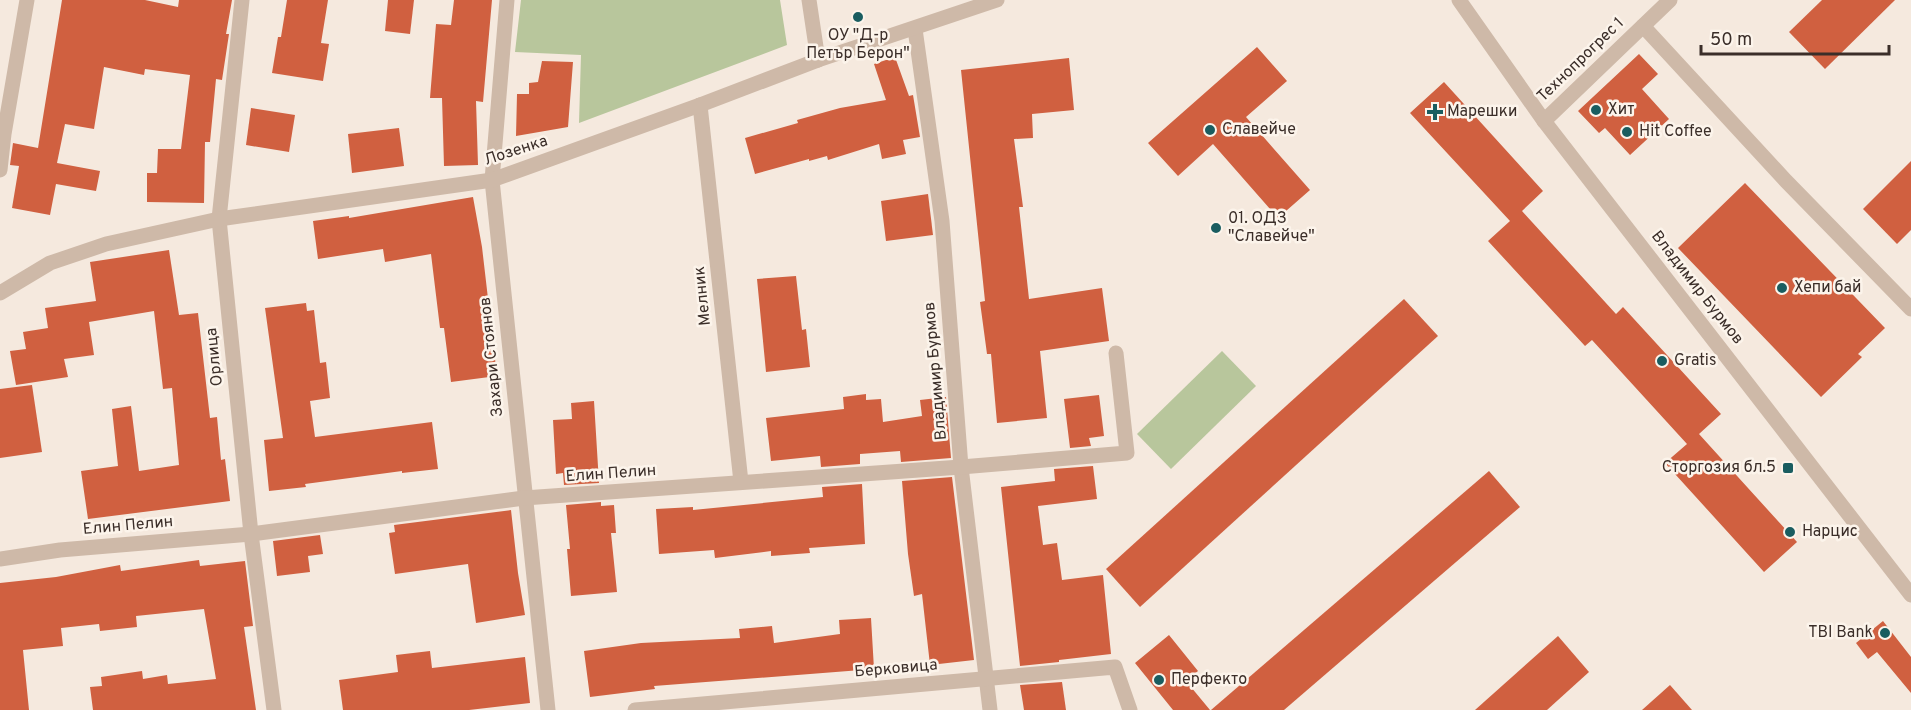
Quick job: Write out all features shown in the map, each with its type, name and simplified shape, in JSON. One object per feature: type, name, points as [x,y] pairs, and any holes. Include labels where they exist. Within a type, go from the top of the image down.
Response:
[{"type":"street","points":[[0,170],[27,0]]},
{"type":"street","name":"Орлица","points":[[242,0],[219,219],[252,534],[274,710]]},
{"type":"street","name":"Захари Стоянов","points":[[507,0],[492,180],[548,710]]},
{"type":"street","points":[[808,0],[818,60]]},
{"type":"street","name":"Лозенка","points":[[0,293],[50,263],[106,244],[219,219],[492,180],[818,60],[997,0]]},
{"type":"street","name":"Владимир Бурмов","points":[[1459,0],[1544,121],[1911,595]]},
{"type":"street","name":"Технопрогрес 1","points":[[1544,121],[1670,0]]},
{"type":"street","points":[[1642,26],[1786,181],[1911,309]]},
{"type":"street","name":"Владимир Бурмов","points":[[915,28],[942,221],[961,467],[990,710]]},
{"type":"street","name":"Мелник","points":[[700,105],[741,482]]},
{"type":"street","name":"Елин Пелин","points":[[0,559],[60,550],[252,534],[524,498],[1127,453],[1116,353]]},
{"type":"street","name":"Берковица","points":[[635,710],[1115,667],[1130,710]]},
{"type":"green space","points":[[521,0],[780,0],[787,45],[579,123],[581,55],[515,52]]},
{"type":"green space","points":[[1222,351],[1256,386],[1171,469],[1137,434]]},
{"type":"building","points":[[62,0],[145,0],[178,7],[179,0],[232,0],[222,80],[216,79],[210,142],[205,142],[204,203],[147,202],[147,173],[157,173],[158,149],[181,149],[190,75],[145,69],[144,75],[104,67],[94,129],[65,124],[57,163],[100,171],[96,191],[56,184],[50,215],[12,208],[19,166],[10,165],[13,143],[38,148]]},
{"type":"building","points":[[287,0],[328,0],[321,43],[329,44],[323,81],[272,73]]},
{"type":"building","points":[[388,0],[414,0],[410,34],[385,31]]},
{"type":"building","points":[[454,0],[492,0],[483,102],[476,101],[478,165],[444,166],[442,98],[430,98],[436,24],[451,25]]},
{"type":"building","points":[[1822,0],[1895,0],[1825,69],[1789,32]]},
{"type":"building","name":"Славейче","points":[[1257,47],[1287,81],[1246,117],[1310,190],[1278,218],[1213,144],[1178,176],[1148,143]]},
{"type":"building","points":[[1639,54],[1658,74],[1642,89],[1669,119],[1630,155],[1605,128],[1599,133],[1578,111]]},
{"type":"building","points":[[895,57],[909,96],[913,95],[920,137],[903,140],[906,154],[882,159],[879,144],[828,160],[827,156],[809,161],[809,159],[755,174],[745,138],[840,108],[886,100],[874,64]]},
{"type":"building","points":[[1069,58],[1074,110],[1032,114],[1033,138],[1014,139],[1023,207],[1019,207],[1029,299],[1102,288],[1109,341],[1040,351],[1047,418],[997,423],[991,354],[987,354],[980,302],[985,301],[961,70]]},
{"type":"building","points":[[542,61],[573,62],[568,127],[516,136],[517,94],[529,94],[529,83],[538,82]]},
{"type":"building","points":[[1444,82],[1543,191],[1522,211],[1616,314],[1623,307],[1721,414],[1699,434],[1797,542],[1764,572],[1665,463],[1687,444],[1592,340],[1585,346],[1488,241],[1510,221],[1410,113]]},
{"type":"building","points":[[251,108],[295,115],[289,152],[246,145]]},
{"type":"building","points":[[399,128],[404,166],[352,173],[348,134]]},
{"type":"building","points":[[1911,161],[1911,230],[1897,244],[1863,209]]},
{"type":"building","name":"Хепи бай","points":[[1745,183],[1885,328],[1858,354],[1862,357],[1821,397],[1678,248]]},
{"type":"building","points":[[928,194],[933,235],[886,241],[881,201]]},
{"type":"building","points":[[473,197],[482,247],[497,376],[451,382],[444,328],[440,328],[431,254],[385,262],[383,249],[318,259],[313,221],[349,216],[349,218]]},
{"type":"building","points":[[169,250],[179,315],[198,313],[210,418],[217,417],[221,460],[225,459],[230,501],[88,519],[81,471],[118,466],[112,409],[131,406],[139,471],[179,465],[172,388],[163,389],[154,311],[89,322],[94,355],[64,359],[68,377],[16,385],[10,351],[26,349],[23,332],[48,328],[45,308],[96,301],[90,262]]},
{"type":"building","points":[[796,276],[802,330],[806,329],[810,367],[766,372],[757,279]]},
{"type":"building","points":[[1404,299],[1438,336],[1140,607],[1106,569]]},
{"type":"building","points":[[306,303],[307,311],[314,310],[320,363],[326,362],[330,398],[310,401],[315,437],[432,422],[438,469],[402,473],[402,471],[269,491],[264,440],[283,438],[265,308]]},
{"type":"building","points":[[32,385],[42,452],[0,458],[0,389]]},
{"type":"building","points":[[866,394],[866,400],[881,399],[883,422],[922,416],[920,400],[946,397],[951,458],[901,462],[900,451],[860,454],[860,464],[821,467],[820,456],[771,461],[766,418],[844,409],[843,397]]},
{"type":"building","points":[[1099,395],[1104,436],[1089,438],[1091,446],[1070,448],[1064,399]]},
{"type":"building","points":[[594,401],[599,483],[564,485],[563,473],[556,474],[553,420],[572,419],[571,403]]},
{"type":"building","points":[[1093,466],[1097,499],[1038,506],[1043,545],[1057,543],[1062,580],[1103,575],[1111,654],[1020,666],[1001,487],[1055,481],[1054,469]]},
{"type":"building","points":[[1489,471],[1520,507],[1284,710],[1211,710]]},
{"type":"building","points":[[952,477],[974,660],[930,665],[922,594],[914,596],[902,481]]},
{"type":"building","points":[[862,484],[865,544],[809,548],[810,553],[771,556],[771,551],[715,558],[714,550],[659,554],[656,509],[693,507],[693,510],[823,497],[822,487]]},
{"type":"building","points":[[601,502],[601,506],[614,505],[616,533],[611,533],[617,592],[571,596],[566,505]]},
{"type":"building","points":[[511,510],[525,615],[476,623],[468,564],[395,574],[389,533],[395,532],[394,525]]},
{"type":"building","points":[[320,535],[323,554],[308,556],[310,572],[277,576],[273,541]]},
{"type":"building","points":[[199,560],[200,566],[245,561],[253,626],[244,627],[256,710],[93,710],[90,687],[102,686],[101,677],[142,671],[143,679],[167,675],[168,684],[216,679],[204,609],[136,616],[137,627],[100,631],[99,624],[61,628],[63,646],[23,650],[29,710],[0,710],[0,583],[56,577],[120,565],[121,571]]},
{"type":"building","points":[[871,618],[874,669],[654,686],[655,689],[590,697],[584,651],[641,643],[740,638],[739,629],[772,626],[774,643],[840,634],[839,620]]},
{"type":"building","points":[[1883,621],[1911,657],[1911,693],[1877,652],[1868,659],[1856,643]]},
{"type":"building","points":[[1169,635],[1198,671],[1186,681],[1210,710],[1173,710],[1135,663]]},
{"type":"building","points":[[1558,636],[1589,672],[1547,710],[1475,710]]},
{"type":"building","points":[[430,651],[432,668],[525,657],[530,703],[469,710],[343,710],[339,680],[398,672],[396,655]]},
{"type":"building","points":[[1062,682],[1066,710],[1024,710],[1020,685]]},
{"type":"building","points":[[1670,685],[1692,710],[1642,710]]},
{"type":"place","name":"ОУ \"Д-р Петър Берон\"","points":[[858,17]]},
{"type":"place","name":"Хит","points":[[1596,110]]},
{"type":"place","name":"Марешки","points":[[1435,112]]},
{"type":"place","name":"Славейче","points":[[1210,130]]},
{"type":"place","name":"Hit Coffee","points":[[1627,132]]},
{"type":"place","name":"01. ОДЗ \"Славейче\"","points":[[1216,228]]},
{"type":"place","name":"Хепи бай","points":[[1782,288]]},
{"type":"place","name":"Gratis","points":[[1662,361]]},
{"type":"place","name":"Сторгозия бл.5","points":[[1788,468]]},
{"type":"place","name":"Нарцис","points":[[1790,532]]},
{"type":"place","name":"TBI Bank","points":[[1885,633]]},
{"type":"place","name":"Перфекто","points":[[1159,680]]}]
